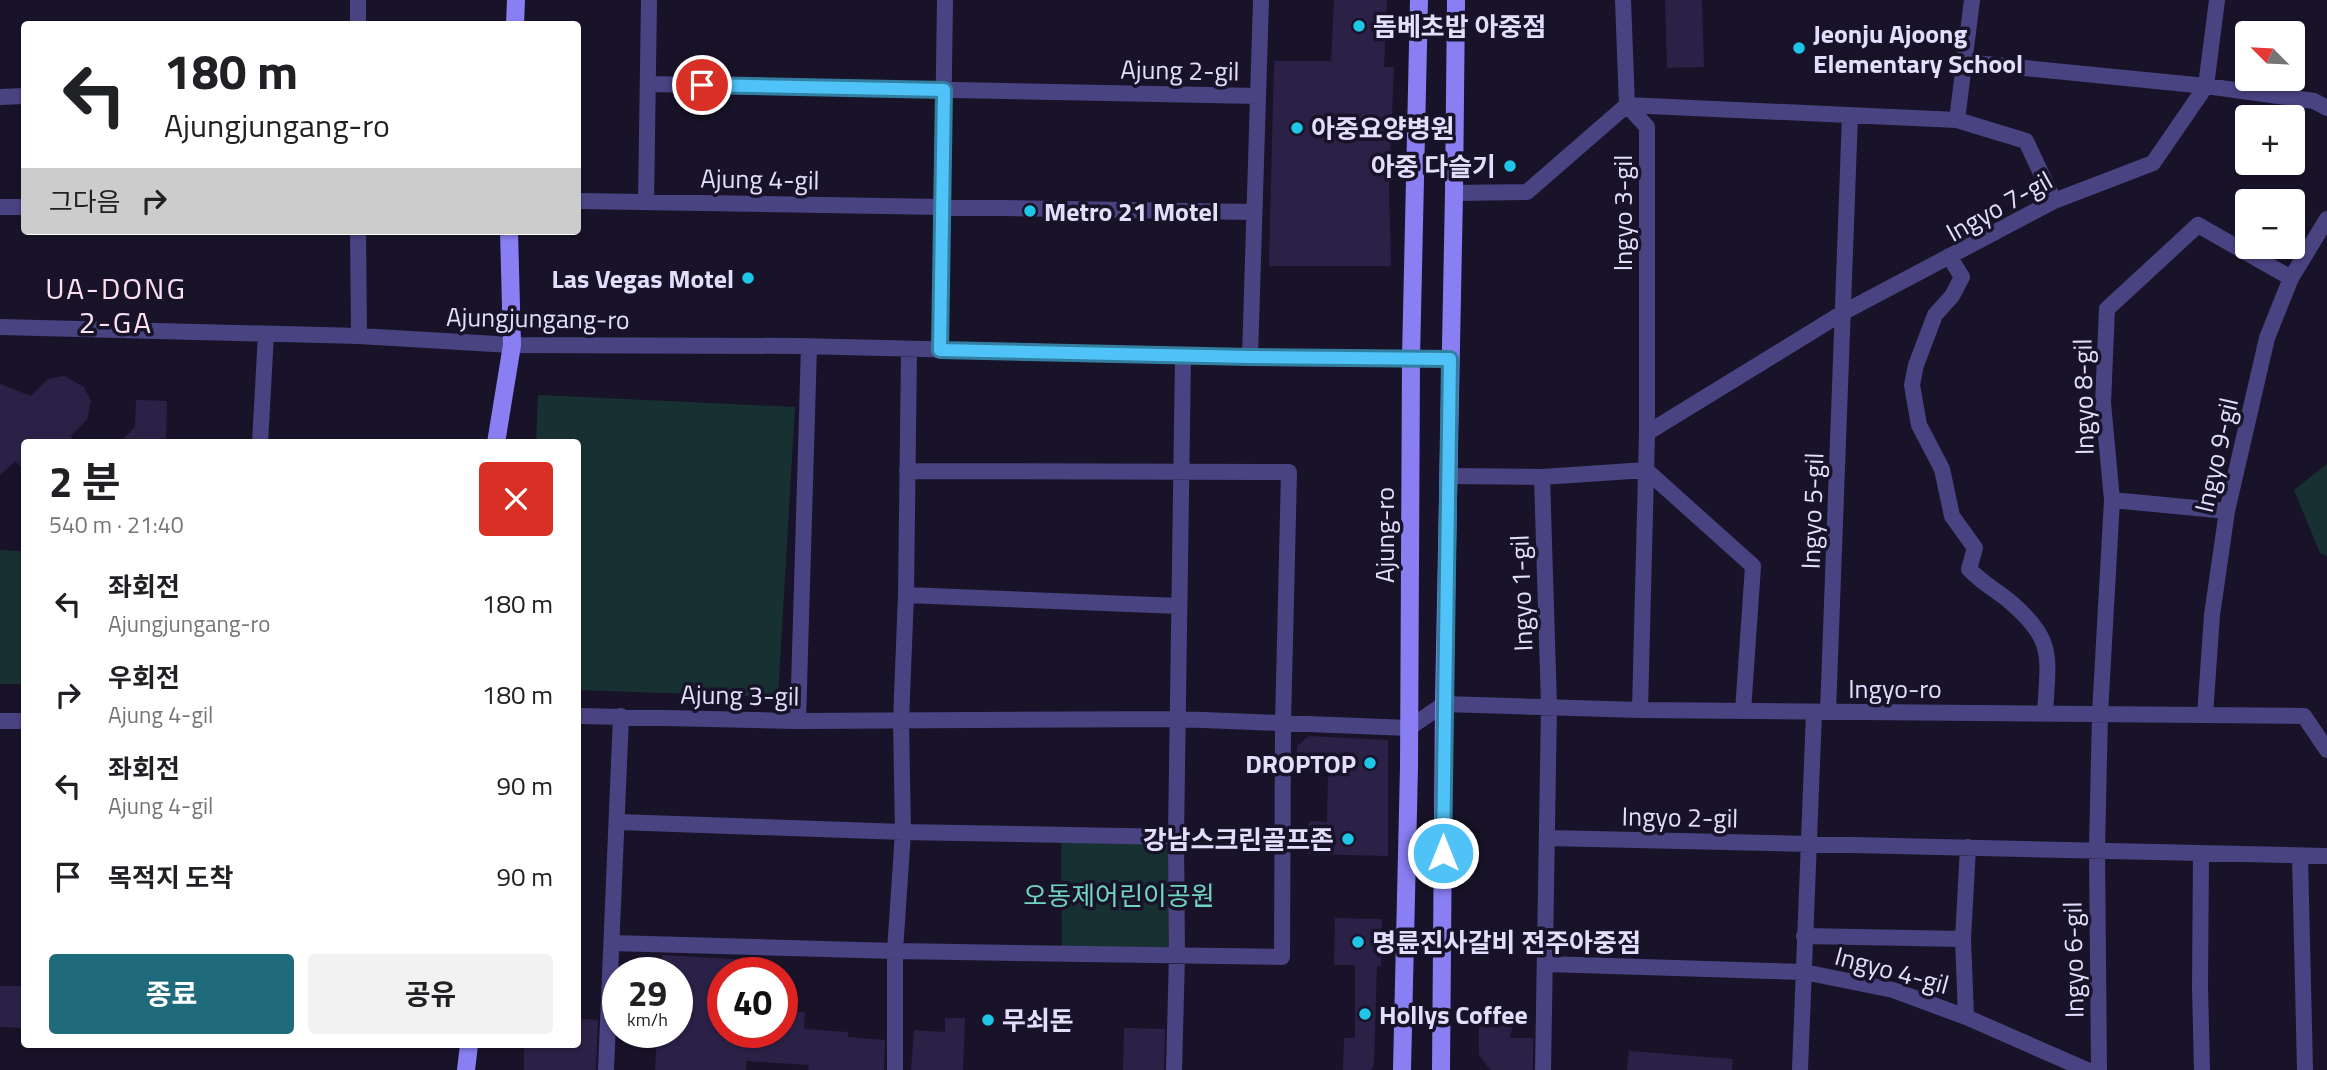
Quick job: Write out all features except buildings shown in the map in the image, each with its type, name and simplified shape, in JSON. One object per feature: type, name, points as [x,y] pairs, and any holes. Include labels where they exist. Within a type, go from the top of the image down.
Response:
[{"type":"street","points":[[358,0],[358,21]]},
{"type":"street","points":[[515,21],[516,0]]},
{"type":"street","points":[[646,202],[649,0]]},
{"type":"street","points":[[940,350],[945,0]]},
{"type":"street","name":"Ajung 2-gil","points":[[1250,357],[1261,0]]},
{"type":"street","name":"Ajung-ro","points":[[1402,1070],[1409,728],[1411,358],[1419,0]]},
{"type":"street","points":[[1441,1070],[1444,704],[1456,0]]},
{"type":"street","points":[[1623,0],[1627,105]]},
{"type":"street","points":[[1957,120],[1972,0]]},
{"type":"street","points":[[2206,86],[2217,0]]},
{"type":"street","points":[[1965,62],[2206,86],[2314,101],[2327,108]]},
{"type":"street","points":[[648,84],[944,90]]},
{"type":"street","name":"Ingyo 7-gil","points":[[2045,714],[2046,644],[2037,628],[1969,569],[1975,548],[1952,516],[1942,469],[1919,425],[1912,385],[1916,365],[1935,315],[1952,296],[1962,277],[1949,256],[2054,201],[2153,163],[2206,86]]},
{"type":"street","name":"Ajung 2-gil","points":[[944,90],[1258,96]]},
{"type":"street","points":[[0,96],[21,96]]},
{"type":"street","points":[[1454,193],[1527,192],[1627,105],[1957,120],[2026,141],[2054,201]]},
{"type":"street","name":"Ingyo 3-gil","points":[[1627,105],[1647,127],[1647,433],[1640,710]]},
{"type":"street","name":"Ingyo 5-gil","points":[[1821,712],[1844,312],[1850,115]]},
{"type":"street","name":"Ajung 4-gil","points":[[581,201],[1254,212]]},
{"type":"street","points":[[0,206],[21,207]]},
{"type":"street","name":"Ingyo 9-gil","points":[[2204,715],[2212,615],[2227,511],[2267,338],[2291,278],[2327,219]]},
{"type":"street","name":"Ingyo 8-gil","points":[[2100,714],[2112,500],[2103,402],[2107,309],[2198,225],[2291,278]]},
{"type":"street","points":[[358,235],[359,336]]},
{"type":"street","points":[[497,439],[512,345],[509,235]]},
{"type":"street","points":[[1647,433],[1844,312],[1949,256]]},
{"type":"street","name":"Ajungjungang-ro","points":[[0,327],[359,336],[512,345],[809,347],[909,351],[1450,359]]},
{"type":"street","points":[[260,439],[266,334]]},
{"type":"street","points":[[798,721],[809,347]]},
{"type":"street","points":[[895,1070],[895,951],[903,832],[901,720],[906,595],[909,351]]},
{"type":"street","points":[[1174,1070],[1183,356]]},
{"type":"street","points":[[1449,476],[1542,477],[1646,470],[1753,566],[1743,711]]},
{"type":"street","points":[[612,943],[725,948],[1282,957],[1283,724],[1289,472],[907,471]]},
{"type":"street","name":"Ingyo 1-gil","points":[[1542,477],[1549,706]]},
{"type":"street","points":[[2112,500],[2227,511]]},
{"type":"street","points":[[906,595],[1179,606]]},
{"type":"street","points":[[1409,728],[1444,704]]},
{"type":"street","name":"Ingyo-ro","points":[[1444,704],[1640,710],[2304,716],[2327,750]]},
{"type":"street","points":[[1543,1070],[1549,706]]},
{"type":"street","name":"Ingyo 4-gil","points":[[1800,1070],[1804,936],[1821,712]]},
{"type":"street","name":"Ingyo 6-gil","points":[[2099,1070],[2097,849],[2100,714]]},
{"type":"street","name":"Ajung 3-gil","points":[[581,716],[798,721],[1178,719],[1409,728]]},
{"type":"street","points":[[606,1070],[621,716]]},
{"type":"street","points":[[0,721],[21,721]]},
{"type":"street","points":[[618,822],[903,832],[1176,837]]},
{"type":"street","name":"Ingyo 2-gil","points":[[1548,838],[1810,844]]},
{"type":"street","points":[[1810,844],[2327,856]]},
{"type":"street","points":[[1966,1017],[1963,939],[1968,847]]},
{"type":"street","points":[[2201,854],[2202,1070]]},
{"type":"street","points":[[2300,856],[2305,1070]]},
{"type":"street","name":"Ingyo 4-gil","points":[[1804,936],[1963,939]]},
{"type":"street","name":"Ingyo 4-gil","points":[[1546,964],[1804,972],[1893,990],[1966,1017]]},
{"type":"street","name":"Ingyo 6-gil","points":[[1966,1017],[2087,1070]]},
{"type":"street","points":[[466,1070],[469,1048]]},
{"type":"green space","points":[[538,395],[795,407],[778,697],[581,690],[581,439],[536,439]]},
{"type":"green space","points":[[2327,464],[2327,556],[2320,553],[2294,490]]},
{"type":"green space","points":[[0,550],[21,551],[21,684],[0,684]]},
{"type":"green space","name":"오동제어린이공원","points":[[1061,834],[1176,837],[1177,954],[1062,954]]},
{"type":"place","name":"돔베초밥 아중점","points":[[1359,26]]},
{"type":"place","name":"Jeonju Ajoong Elementary School","points":[[1799,48]]},
{"type":"place","name":"아중요양병원","points":[[1297,128]]},
{"type":"place","name":"아중 다슬기","points":[[1510,166]]},
{"type":"place","name":"Metro 21 Motel","points":[[1030,211]]},
{"type":"place","name":"Las Vegas Motel","points":[[748,278]]},
{"type":"place","name":"DROPTOP","points":[[1370,763]]},
{"type":"place","name":"강남스크린골프존","points":[[1348,839]]},
{"type":"place","name":"명륜진사갈비 전주아중점","points":[[1358,942]]},
{"type":"place","name":"Hollys Coffee","points":[[1365,1014]]},
{"type":"place","name":"무쇠돈","points":[[988,1020]]},
{"type":"district","name":"UA-DONG 2-GA","points":[[116,305]]},
{"type":"route","points":[[702,85],[944,90],[940,350],[1450,359],[1443,853]]}]
